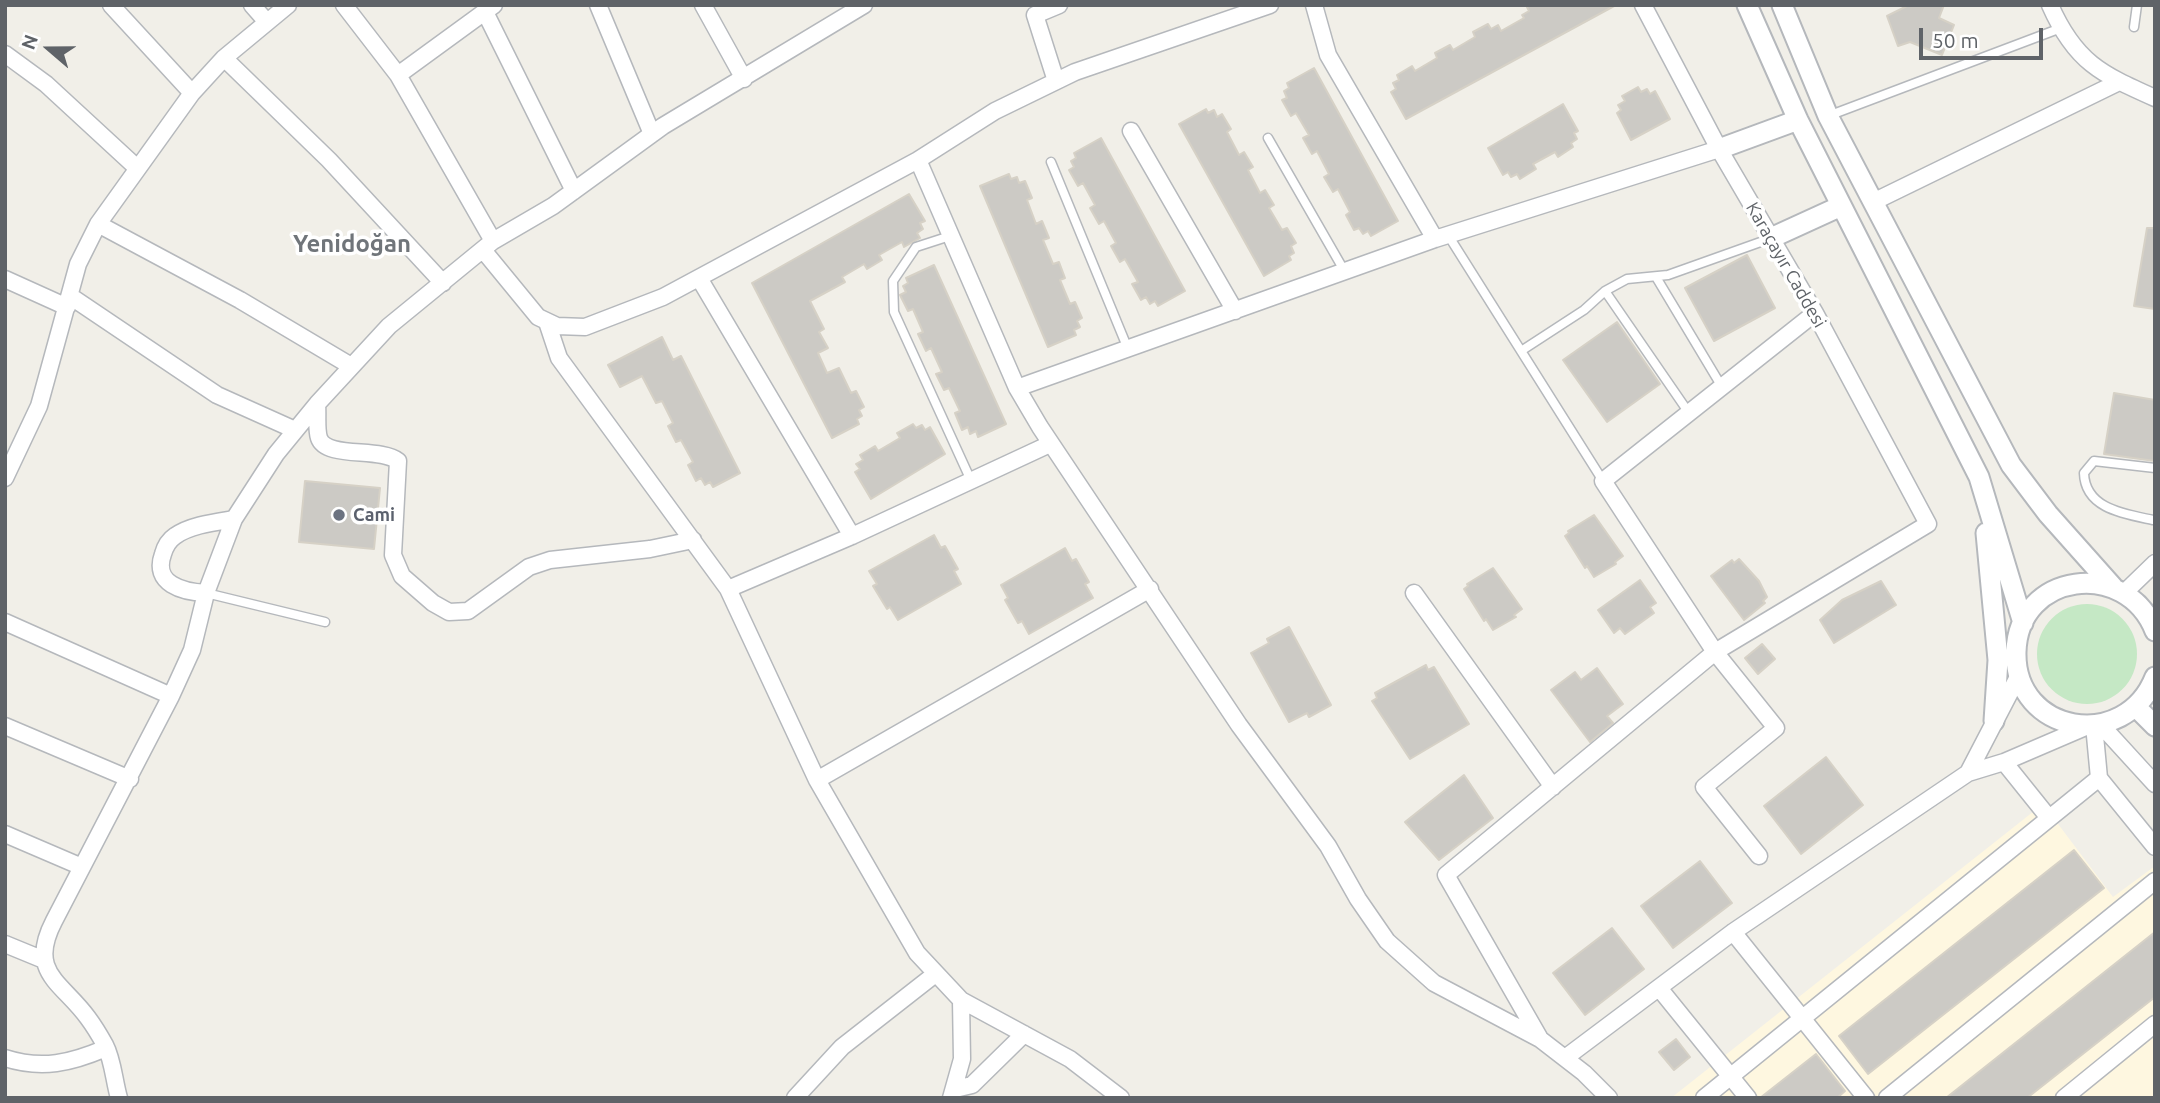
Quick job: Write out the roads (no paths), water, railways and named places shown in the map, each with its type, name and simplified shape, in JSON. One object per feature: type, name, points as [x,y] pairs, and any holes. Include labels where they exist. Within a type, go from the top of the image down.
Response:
[{"type":"street","points":[[111,5],[192,93]]},
{"type":"street","points":[[252,5],[266,21]]},
{"type":"street","points":[[5,478],[39,406],[78,264],[98,224],[136,167],[192,93],[225,58],[288,5]]},
{"type":"street","points":[[344,5],[398,75],[488,245],[530,310],[547,322],[566,328],[585,327],[663,297],[918,160],[995,111],[1056,81],[1116,57],[1270,5]]},
{"type":"street","points":[[598,5],[652,134]]},
{"type":"street","points":[[703,5],[744,79]]},
{"type":"street","points":[[119,1098],[106,1048],[87,1017],[57,986],[44,960],[47,934],[130,779],[192,650],[206,593],[234,519],[246,497],[295,430],[351,366],[408,309],[488,245],[574,191],[652,134],[864,5]]},
{"type":"street","points":[[1056,81],[1035,15],[1059,5]]},
{"type":"street","points":[[1314,5],[1328,55],[1442,237]]},
{"type":"street","name":"Karaçayır Caddesi","points":[[1643,5],[1719,149],[1815,313],[1928,524],[1715,652]]},
{"type":"street","points":[[1747,5],[1798,120],[1979,477],[2023,623]]},
{"type":"street","points":[[1782,5],[1828,116],[2011,465],[2048,514],[2118,590],[2144,610],[2155,631]]},
{"type":"street","points":[[2050,5],[2061,28],[2089,63],[2119,82],[2155,98]]},
{"type":"street","points":[[398,75],[489,9],[574,191]]},
{"type":"street","points":[[5,54],[46,84],[136,167]]},
{"type":"street","points":[[225,58],[329,160],[443,283]]},
{"type":"street","points":[[1873,202],[2119,82]]},
{"type":"street","points":[[1017,388],[1442,237],[1719,149],[1798,120]]},
{"type":"street","points":[[1131,131],[1235,311]]},
{"type":"street","points":[[918,160],[1017,388],[1050,444],[1239,725],[1328,846],[1358,900],[1387,941],[1434,983],[1540,1039],[1609,1098]]},
{"type":"street","points":[[1771,238],[1841,206]]},
{"type":"street","points":[[98,224],[240,300],[351,366]]},
{"type":"street","points":[[699,278],[852,536]]},
{"type":"street","points":[[5,279],[68,302],[216,395],[295,430]]},
{"type":"street","points":[[1759,856],[1704,787],[1776,729],[1715,652],[1603,481],[1815,313]]},
{"type":"street","points":[[547,322],[559,358],[728,589],[817,780],[916,953],[934,975],[961,1000],[1070,1059],[1121,1098]]},
{"type":"street","points":[[317,404],[318,438],[322,443],[339,451],[386,454],[397,461],[393,555],[402,576],[433,603],[449,612],[468,611],[529,567],[550,560],[650,549],[693,540]]},
{"type":"street","points":[[728,589],[852,536],[1050,444]]},
{"type":"street","points":[[1979,477],[1997,636],[1994,721]]},
{"type":"street","points":[[206,593],[177,589],[167,583],[160,569],[165,548],[178,533],[234,519]]},
{"type":"street","points":[[2118,590],[2155,563]]},
{"type":"street","points":[[2118,590],[2087,582],[2061,587],[2039,602],[2023,623],[2016,648],[2019,675],[2031,698],[2050,716],[2074,725],[2094,725],[2155,784]]},
{"type":"street","points":[[817,780],[1150,589]]},
{"type":"street","points":[[1414,593],[1553,787]]},
{"type":"street","points":[[5,622],[171,696]]},
{"type":"street","points":[[1540,1039],[1446,875],[1715,652]]},
{"type":"street","points":[[1968,773],[2019,675]]},
{"type":"street","points":[[1565,1058],[1733,932],[1968,773],[2004,762],[2125,715],[2136,707],[2155,677]]},
{"type":"street","points":[[2136,707],[2155,726]]},
{"type":"street","points":[[2094,725],[2099,778],[2155,847]]},
{"type":"street","points":[[5,726],[130,779]]},
{"type":"street","points":[[2004,762],[2049,818]]},
{"type":"street","points":[[1704,1098],[2099,778]]},
{"type":"street","points":[[5,834],[82,867]]},
{"type":"street","points":[[1887,1098],[2155,881]]},
{"type":"street","points":[[1733,932],[1866,1098]]},
{"type":"street","points":[[5,944],[44,960]]},
{"type":"street","points":[[795,1098],[842,1047],[934,975]]},
{"type":"street","points":[[1659,988],[1748,1098]]},
{"type":"street","points":[[953,1093],[962,1059],[961,1000]]},
{"type":"street","points":[[2064,1098],[2155,1024]]},
{"type":"street","points":[[953,1093],[972,1085],[1024,1034]]},
{"type":"street","points":[[5,1058],[30,1064],[51,1065],[80,1059],[106,1048]]},
{"type":"lane","points":[[2134,27],[2137,5]]},
{"type":"lane","points":[[1828,116],[2061,28]]},
{"type":"lane","points":[[1268,138],[1345,272]]},
{"type":"lane","points":[[1051,162],[1128,349]]},
{"type":"lane","points":[[950,236],[916,247],[893,281],[894,312],[968,474]]},
{"type":"lane","points":[[1442,237],[1521,351],[1603,481]]},
{"type":"lane","points":[[1521,351],[1584,310],[1605,291],[1635,277],[1656,277],[1771,238]]},
{"type":"lane","points":[[1656,277],[1722,387]]},
{"type":"lane","points":[[1605,291],[1689,413]]},
{"type":"lane","points":[[2153,520],[2101,505],[2086,489],[2084,473],[2094,461],[2155,468]]},
{"type":"lane","points":[[206,593],[325,622]]},
{"type":"place","name":"Cami","points":[[339,515]]},
{"type":"district","name":"Yenidoğan","points":[[352,244]]}]
